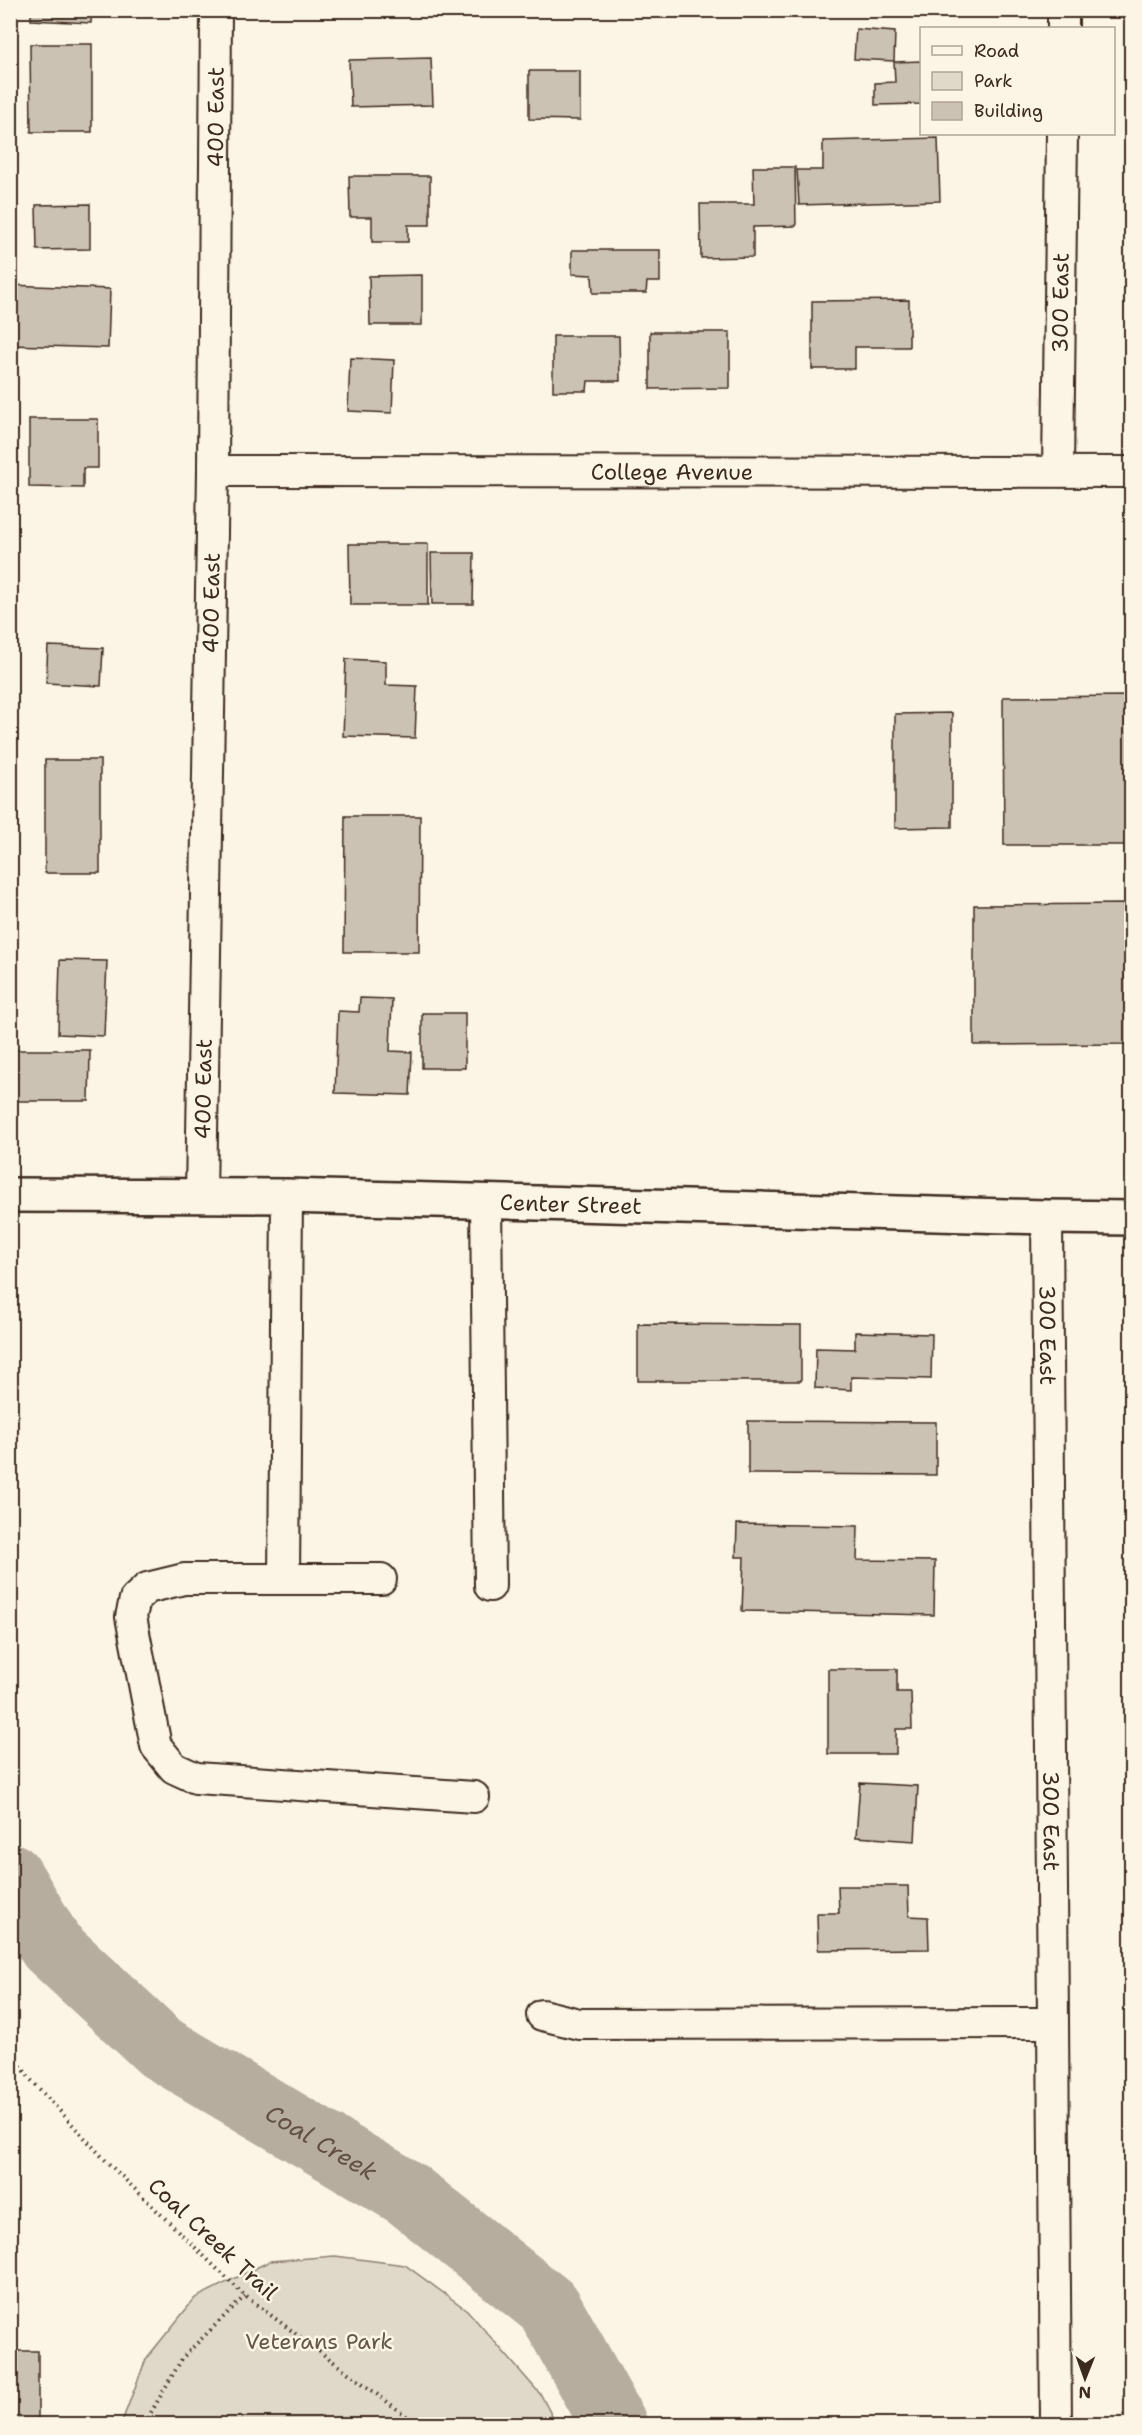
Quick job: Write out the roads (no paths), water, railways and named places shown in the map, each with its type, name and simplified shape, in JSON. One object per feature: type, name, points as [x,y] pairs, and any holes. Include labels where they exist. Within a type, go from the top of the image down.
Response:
[{"type":"main road","name":"Center Street","points":[[10,1195],[287,1196],[1131,1218]]},
{"type":"street","name":"400 East","points":[[201,1195],[213,471],[216,10]]},
{"type":"street","points":[[1063,27],[1064,10]]},
{"type":"street","name":"300 East","points":[[1058,471],[1062,135]]},
{"type":"street","name":"College Avenue","points":[[213,471],[1131,472]]},
{"type":"street","points":[[284,1579],[287,1196]]},
{"type":"street","points":[[486,1202],[490,1586]]},
{"type":"street","name":"300 East","points":[[1047,1217],[1056,2424]]},
{"type":"street","points":[[381,1579],[184,1579],[147,1588],[135,1599],[131,1617],[156,1746],[174,1768],[196,1778],[474,1797]]},
{"type":"street","points":[[542,2015],[579,2024],[1052,2023]]},
{"type":"waterway","name":"Coal Creek","points":[[10,1876],[51,1946],[161,2048],[406,2193],[549,2307],[614,2424]]},
{"type":"park label","name":"Veterans Park","points":[[319,2341]]}]
